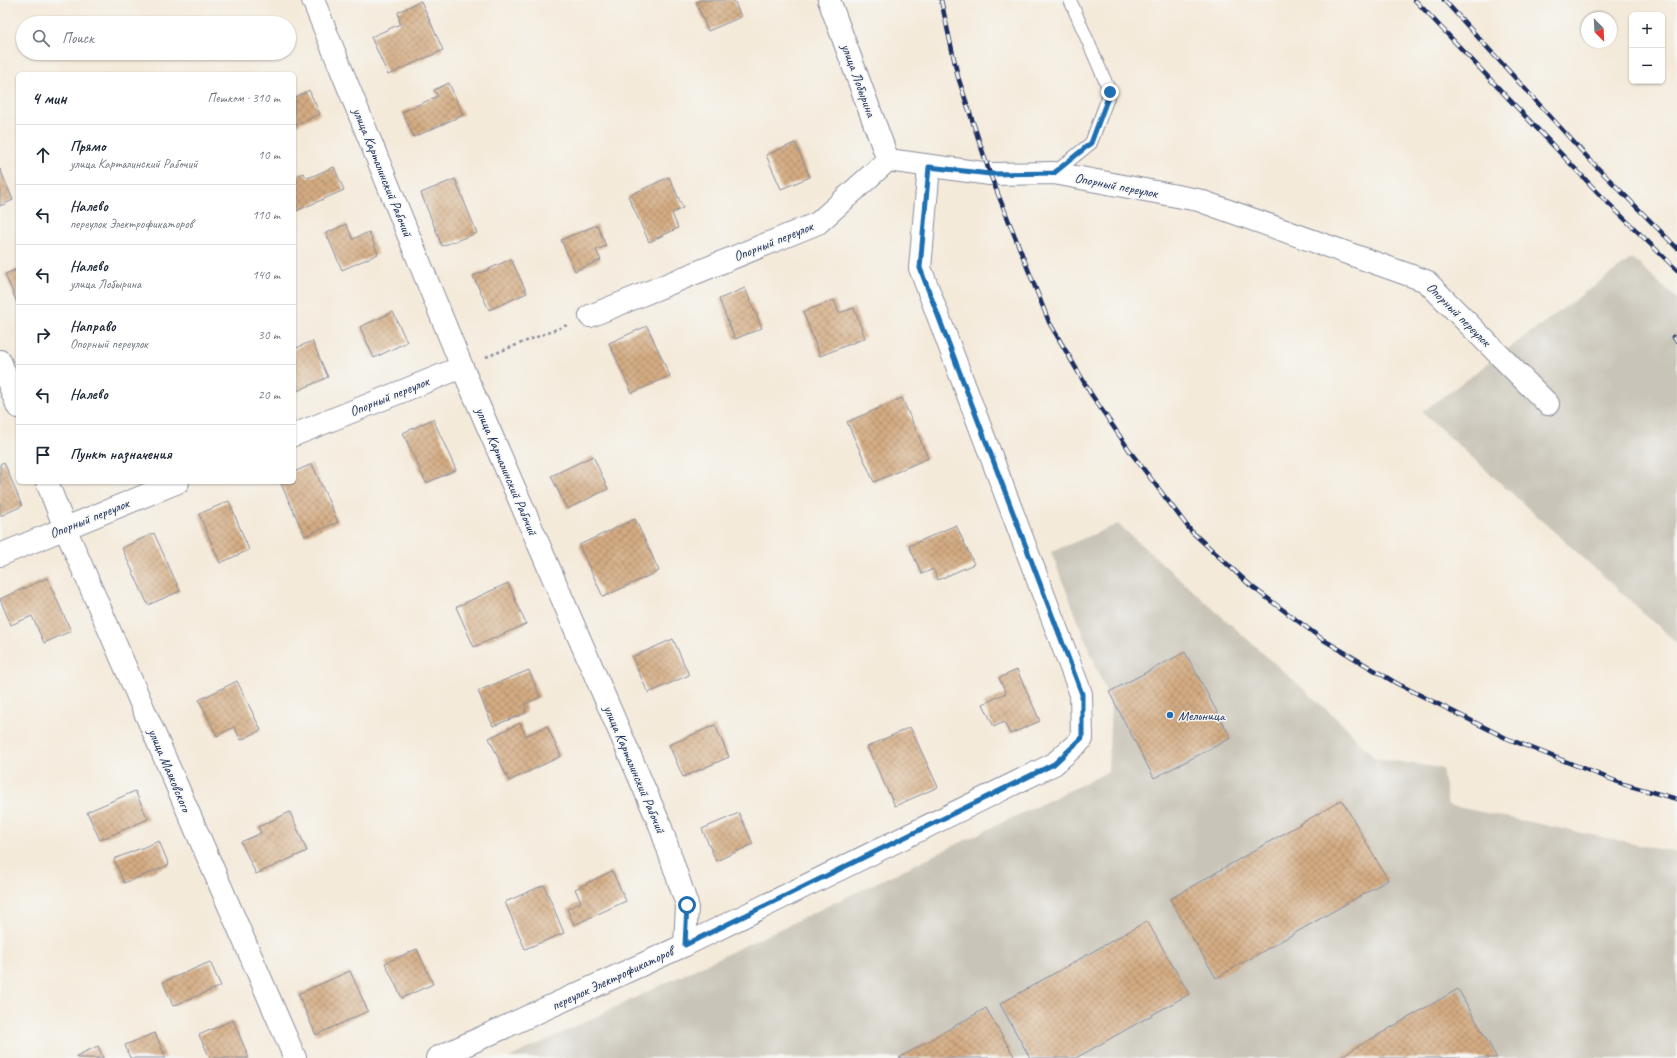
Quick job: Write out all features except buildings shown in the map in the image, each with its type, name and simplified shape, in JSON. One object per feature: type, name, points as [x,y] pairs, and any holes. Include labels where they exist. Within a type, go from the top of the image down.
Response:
[{"type":"street","name":"улица Карталинский Рабочий","points":[[313,0],[462,367],[660,825],[687,905],[685,945]]},
{"type":"street","name":"улица Лобырина","points":[[830,0],[888,160]]},
{"type":"street","name":"Опорный переулок","points":[[590,316],[818,223],[888,160],[929,167],[990,174],[1054,173],[1198,200],[1426,281],[1548,404]]},
{"type":"street","name":"переулок Электрофикаторов","points":[[437,1058],[685,945],[1054,764],[1082,738],[1082,694],[920,268],[929,167]]},
{"type":"street","points":[[0,361],[16,402]]},
{"type":"street","name":"Опорный переулок","points":[[296,434],[462,367]]},
{"type":"street","name":"улица Маяковского","points":[[48,484],[65,528],[295,1058]]},
{"type":"street","name":"Опорный переулок","points":[[0,555],[173,484]]},
{"type":"lane","points":[[1054,173],[1091,143],[1110,92],[1070,0]]},
{"type":"path","points":[[462,367],[590,316]]},
{"type":"shaded area","points":[[1632,258],[1677,299],[1677,643],[1422,412]]},
{"type":"shaded area","points":[[1118,524],[1346,727],[1374,758],[1442,768],[1448,805],[1677,853],[1677,1058],[509,1058],[1108,772],[1111,704],[1051,552]]},
{"type":"railway","points":[[941,0],[958,77],[990,174],[1049,322],[1091,394],[1132,454],[1191,531],[1251,586],[1322,639],[1396,683],[1506,738],[1623,784],[1677,799]]},
{"type":"railway","points":[[1415,0],[1603,198],[1677,270]]},
{"type":"railway","points":[[1444,0],[1589,159],[1677,248]]},
{"type":"railway","points":[[1673,337],[1677,341]]},
{"type":"place","name":"Мельница","points":[[1170,715]]},
{"type":"route","points":[[687,905],[685,945],[1054,764],[1082,738],[1082,694],[920,268],[929,167],[990,174],[1054,173],[1091,143],[1110,92]]}]
